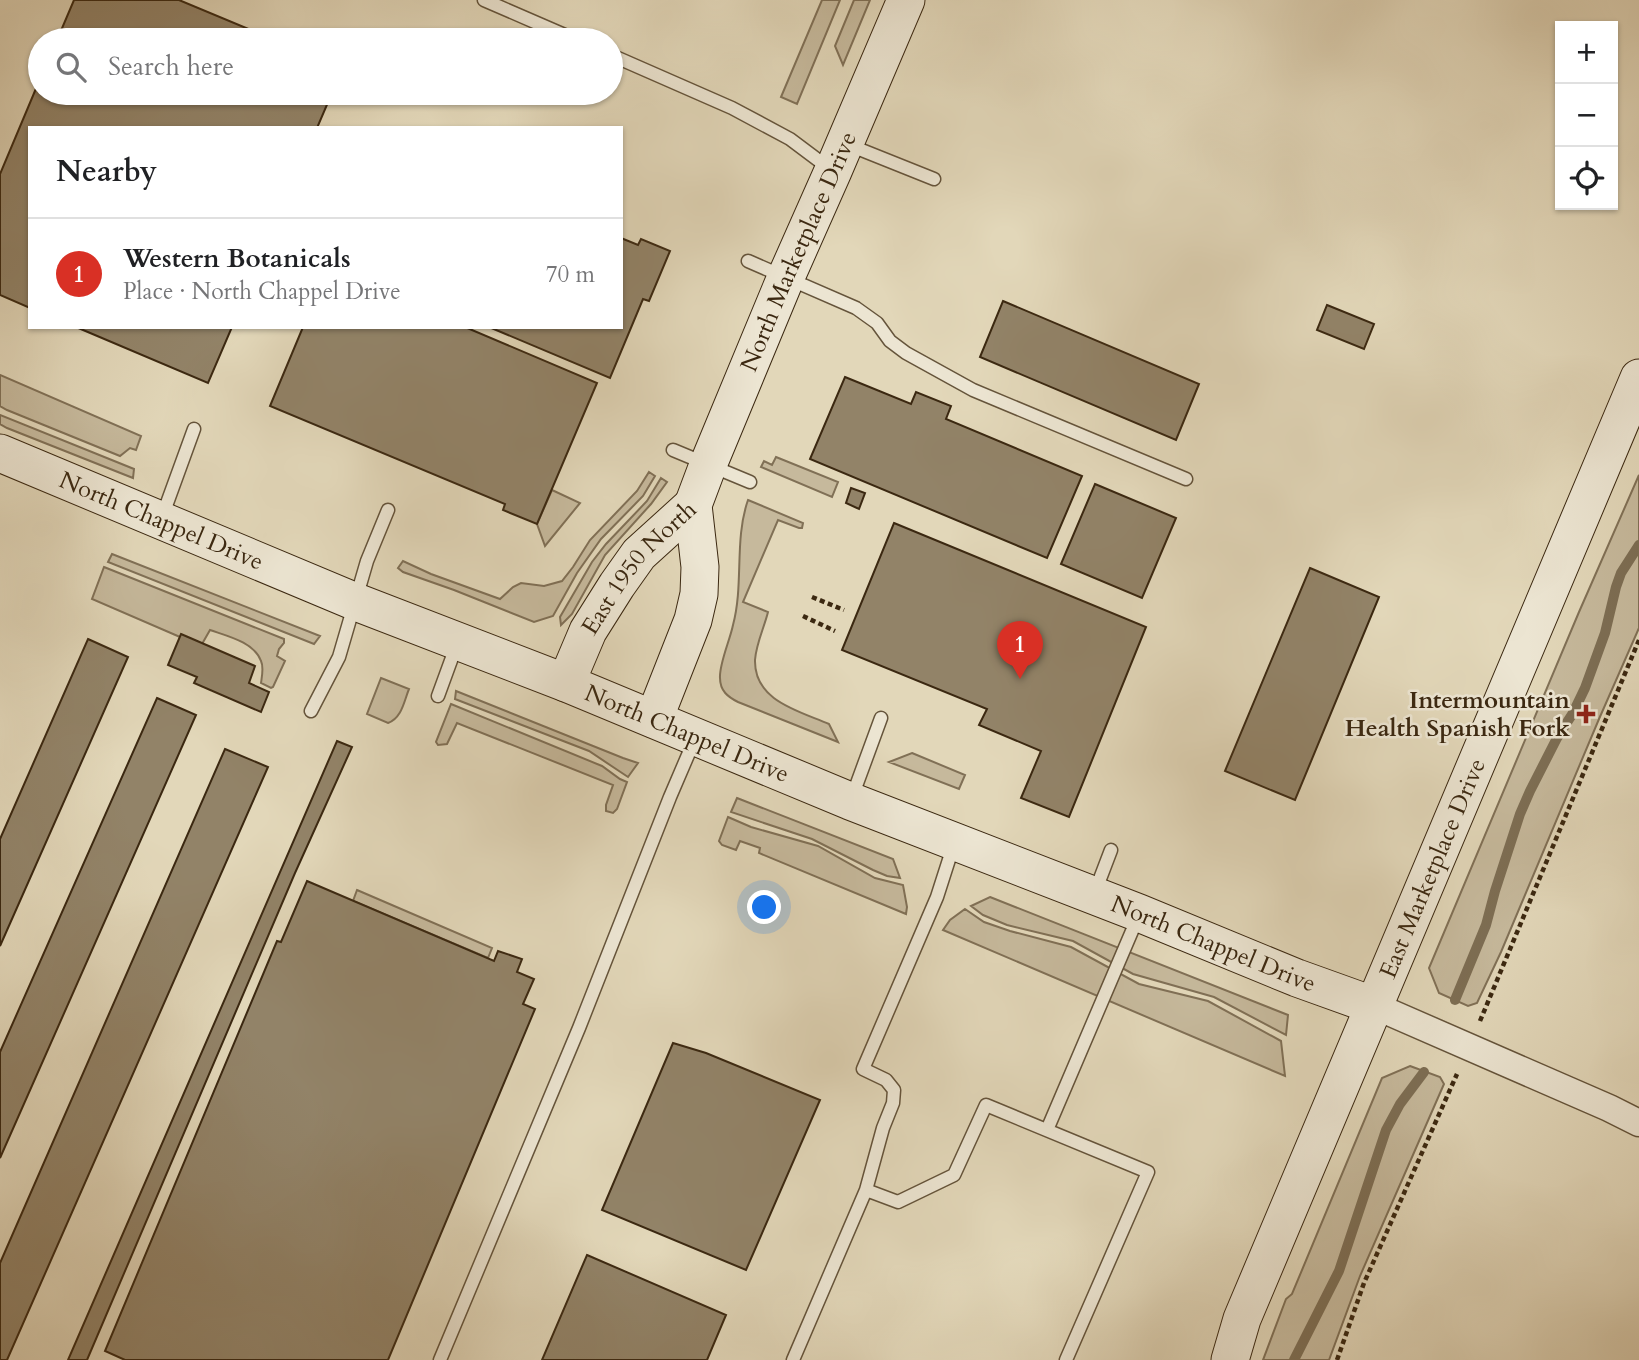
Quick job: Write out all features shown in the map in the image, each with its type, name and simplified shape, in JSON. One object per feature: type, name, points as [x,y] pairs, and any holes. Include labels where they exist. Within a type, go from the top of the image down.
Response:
[{"type":"street","name":"North Marketplace Drive","points":[[693,505],[786,277],[906,0]]},
{"type":"street","name":"East Marketplace Drive","points":[[1230,1360],[1242,1319],[1639,378]]},
{"type":"street","name":"North Chappel Drive","points":[[0,453],[356,602],[566,683],[850,801],[1094,895],[1297,978],[1375,1006]]},
{"type":"street","name":"East 1950 North","points":[[566,683],[588,631],[639,554],[693,505]]},
{"type":"street","name":"East 1950 North","points":[[653,719],[689,630],[699,594],[700,567],[693,505]]},
{"type":"street","points":[[1375,1006],[1639,1123]]},
{"type":"lane","points":[[484,0],[548,28]]},
{"type":"lane","points":[[623,60],[732,108],[790,139],[839,157],[934,179]]},
{"type":"lane","points":[[748,261],[856,309],[877,323],[890,341],[906,353],[973,390],[1186,479]]},
{"type":"lane","points":[[160,521],[194,429]]},
{"type":"lane","points":[[673,450],[750,482]]},
{"type":"lane","points":[[311,710],[339,657],[367,561],[388,510]]},
{"type":"lane","points":[[438,696],[458,641]]},
{"type":"lane","points":[[850,801],[881,718]]},
{"type":"lane","points":[[440,1360],[579,1028],[696,738]]},
{"type":"lane","points":[[793,1360],[866,1190],[883,1128],[893,1103],[894,1090],[886,1080],[863,1069],[937,897],[955,842]]},
{"type":"lane","points":[[1094,895],[1111,850]]},
{"type":"lane","points":[[1047,1130],[1139,913]]},
{"type":"lane","points":[[866,1190],[898,1202],[954,1175],[986,1105],[1148,1172],[1066,1360]]},
{"type":"path","points":[[811,597],[844,610]]},
{"type":"path","points":[[803,617],[835,631]]},
{"type":"path","points":[[1482,1017],[1639,640]]},
{"type":"path","points":[[1337,1360],[1364,1283],[1456,1077]]},
{"type":"shaded area","points":[[822,0],[840,0],[797,104],[781,97]]},
{"type":"shaded area","points":[[854,0],[870,0],[843,65],[835,46]]},
{"type":"shaded area","points":[[0,375],[141,436],[136,450],[130,448],[120,456],[7,410],[0,406]]},
{"type":"shaded area","points":[[0,415],[134,469],[133,478],[7,428],[0,424]]},
{"type":"shaded area","points":[[776,457],[838,482],[832,497],[761,467],[764,461],[772,465]]},
{"type":"shaded area","points":[[649,472],[655,476],[643,496],[601,539],[577,573],[553,616],[534,622],[398,568],[403,561],[500,599],[521,583],[544,586],[562,581],[590,540],[637,491]]},
{"type":"shaded area","points":[[1639,475],[1639,628],[1501,952],[1477,1003],[1468,1006],[1439,993],[1429,968]]},
{"type":"shaded area","points":[[661,478],[667,482],[605,555],[572,614],[561,625],[560,617],[592,562],[647,501]]},
{"type":"shaded area","points":[[552,490],[580,503],[545,546],[537,524]]},
{"type":"shaded area","points":[[748,500],[803,523],[802,528],[799,528],[778,520],[743,602],[768,612],[758,642],[755,660],[757,674],[770,695],[780,702],[829,724],[838,742],[738,702],[728,696],[721,687],[721,666],[736,609],[741,531]]},
{"type":"shaded area","points":[[112,554],[320,636],[314,644],[108,562]]},
{"type":"shaded area","points":[[104,567],[284,639],[277,656],[285,661],[273,687],[261,683],[261,661],[246,644],[210,630],[202,644],[92,599]]},
{"type":"shaded area","points":[[381,678],[409,689],[399,713],[388,723],[367,714]]},
{"type":"shaded area","points":[[456,691],[638,763],[628,777],[589,751],[455,699]]},
{"type":"shaded area","points":[[451,704],[602,766],[627,782],[617,809],[613,813],[606,811],[613,785],[457,723],[447,744],[438,745],[436,742]]},
{"type":"shaded area","points":[[912,753],[965,775],[959,789],[889,762]]},
{"type":"shaded area","points":[[737,798],[893,859],[900,878],[873,870],[812,839],[731,812]]},
{"type":"shaded area","points":[[728,817],[751,827],[818,846],[875,878],[903,885],[906,914],[759,853],[760,848],[740,841],[736,850],[722,845],[719,841]]},
{"type":"shaded area","points":[[357,890],[492,948],[488,958],[353,901]]},
{"type":"shaded area","points":[[990,897],[1288,1015],[1286,1035],[1214,997],[1133,974],[1073,941],[1007,925],[983,915],[971,906]]},
{"type":"shaded area","points":[[965,909],[984,922],[1071,947],[1139,984],[1208,1001],[1281,1041],[1285,1076],[943,930],[950,920]]},
{"type":"shaded area","points":[[1410,1066],[1440,1077],[1444,1084],[1360,1276],[1329,1360],[1263,1360],[1286,1299],[1292,1294],[1382,1078]]},
{"type":"building","points":[[74,0],[179,0],[246,28],[62,28]]},
{"type":"building","points":[[29,105],[327,105],[318,126],[28,126],[28,307],[0,295],[0,174]]},
{"type":"building","points":[[623,239],[638,245],[641,239],[670,251],[649,301],[643,299],[610,378],[494,329],[623,329]]},
{"type":"building","points":[[1003,301],[1199,384],[1176,440],[980,357]]},
{"type":"building","points":[[1327,305],[1374,324],[1364,349],[1317,330]]},
{"type":"building","points":[[81,329],[231,329],[208,383]]},
{"type":"building","points":[[302,329],[470,329],[597,383],[537,524],[503,510],[505,504],[270,406]]},
{"type":"building","points":[[845,377],[911,404],[916,392],[951,406],[946,419],[1082,476],[1047,558],[810,459]]},
{"type":"building","points":[[1095,484],[1176,518],[1142,598],[1061,564]]},
{"type":"building","points":[[851,488],[865,493],[859,509],[846,503]]},
{"type":"building","points":[[894,523],[1146,627],[1069,817],[1021,798],[1041,751],[979,725],[987,709],[842,650]]},
{"type":"building","points":[[1310,568],[1379,597],[1295,800],[1225,771]]},
{"type":"building","points":[[181,634],[255,666],[249,683],[269,692],[261,712],[194,683],[197,677],[168,665]]},
{"type":"building","points":[[88,639],[128,657],[0,946],[0,839]]},
{"type":"building","points":[[157,698],[196,715],[0,1158],[0,1052]]},
{"type":"building","points":[[337,741],[352,747],[295,873],[87,1360],[68,1360]]},
{"type":"building","points":[[225,749],[268,767],[7,1360],[0,1360],[0,1263]]},
{"type":"building","points":[[307,881],[494,961],[498,951],[522,959],[517,972],[534,979],[523,1004],[535,1009],[388,1360],[125,1360],[105,1351],[277,941],[281,942]]},
{"type":"building","points":[[673,1043],[706,1053],[820,1100],[746,1270],[602,1210]]},
{"type":"building","points":[[587,1255],[726,1315],[707,1360],[542,1360]]},
{"type":"waterway","points":[[1455,1000],[1486,925],[1520,814],[1585,688],[1605,633],[1621,573],[1639,545]]},
{"type":"waterway","points":[[1294,1360],[1339,1271],[1386,1130],[1400,1104],[1424,1072]]},
{"type":"place","name":"Western Botanicals","points":[[1020,679]]},
{"type":"place","name":"Intermountain Health Spanish Fork","points":[[1586,714]]}]
